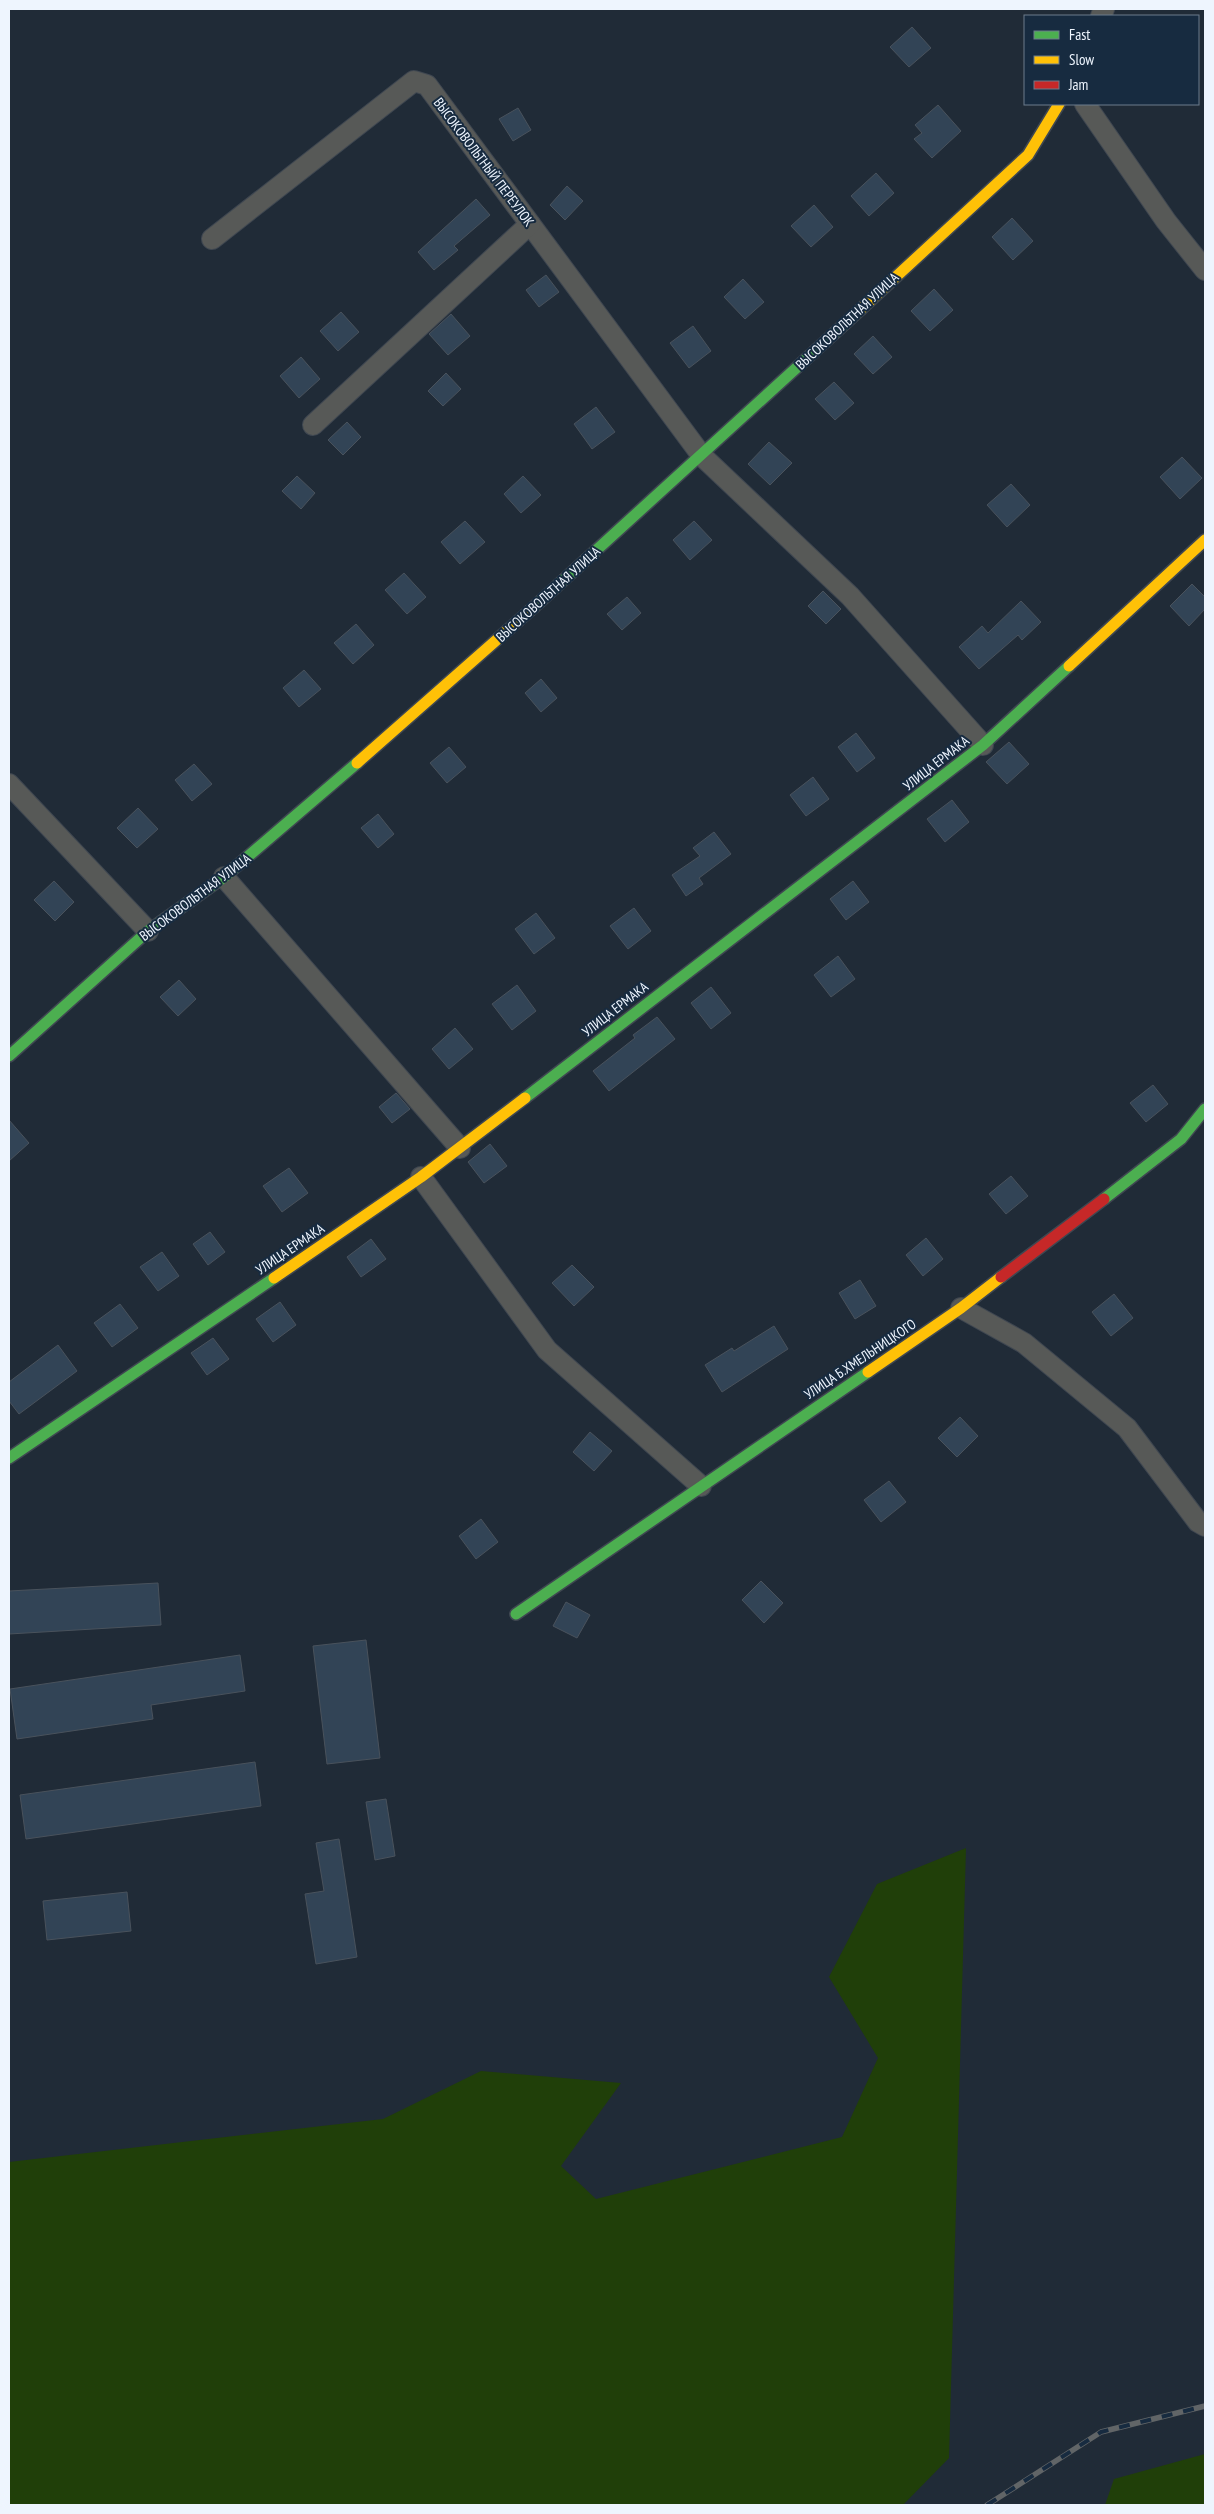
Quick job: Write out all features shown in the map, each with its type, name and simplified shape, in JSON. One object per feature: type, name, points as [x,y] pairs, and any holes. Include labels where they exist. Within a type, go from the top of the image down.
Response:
[{"type":"street","name":"ВЫСОКОВОЛЬТНЫЙ ПЕРЕУЛОК","points":[[212,239],[414,81],[427,85],[702,456],[850,596],[984,745]]},
{"type":"street","name":"ВЫСОКОВОЛЬТНАЯ УЛИЦА","points":[[9,1056],[148,931],[224,877],[433,698],[702,456],[1028,154],[1058,105]]},
{"type":"street","points":[[1087,105],[1166,221],[1205,270]]},
{"type":"street","points":[[313,425],[530,224]]},
{"type":"street","name":"УЛИЦА ЕРМАКА","points":[[9,1458],[421,1177],[460,1148],[984,745],[1205,540]]},
{"type":"street","points":[[9,784],[148,931]]},
{"type":"street","points":[[224,877],[460,1148]]},
{"type":"street","name":"УЛИЦА Б.ХМЕЛЬНИЦКОГО","points":[[516,1614],[961,1308],[1181,1139],[1205,1109]]},
{"type":"street","points":[[421,1177],[547,1350],[701,1486]]},
{"type":"street","points":[[961,1308],[1024,1343],[1127,1428],[1198,1522],[1205,1526]]},
{"type":"green space","points":[[966,1848],[949,2458],[903,2505],[9,2505],[9,2162],[383,2119],[481,2071],[621,2083],[561,2166],[596,2199],[842,2137],[878,2058],[829,1977],[877,1884]]},
{"type":"green space","points":[[1205,2454],[1205,2505],[1105,2505],[1114,2479]]},
{"type":"building","points":[[912,27],[931,48],[909,67],[890,47]]},
{"type":"building","points":[[938,105],[961,131],[932,158],[914,139],[922,133],[915,125]]},
{"type":"building","points":[[518,108],[531,130],[513,141],[499,119]]},
{"type":"building","points":[[876,173],[894,193],[869,216],[851,196]]},
{"type":"building","points":[[567,186],[583,201],[565,220],[550,205]]},
{"type":"building","points":[[476,199],[490,215],[454,246],[458,250],[434,270],[418,252]]},
{"type":"building","points":[[814,205],[833,227],[811,247],[791,226]]},
{"type":"building","points":[[1012,218],[1033,241],[1013,260],[992,237]]},
{"type":"building","points":[[546,275],[559,292],[539,307],[526,290]]},
{"type":"building","points":[[743,279],[764,302],[745,319],[724,297]]},
{"type":"building","points":[[934,289],[953,310],[930,331],[911,311]]},
{"type":"building","points":[[341,312],[359,332],[338,351],[320,331]]},
{"type":"building","points":[[451,314],[470,336],[448,355],[429,334]]},
{"type":"building","points":[[693,326],[711,351],[689,368],[670,343]]},
{"type":"building","points":[[873,336],[892,357],[873,374],[854,354]]},
{"type":"building","points":[[301,357],[320,379],[299,398],[280,376]]},
{"type":"building","points":[[446,373],[461,389],[443,406],[428,391]]},
{"type":"building","points":[[834,382],[854,403],[835,420],[815,399]]},
{"type":"building","points":[[596,407],[615,432],[592,449],[574,424]]},
{"type":"building","points":[[347,422],[361,437],[343,455],[328,440]]},
{"type":"building","points":[[769,442],[792,463],[770,485],[748,464]]},
{"type":"building","points":[[1182,457],[1202,478],[1180,499],[1160,477]]},
{"type":"building","points":[[297,476],[315,493],[301,509],[282,491]]},
{"type":"building","points":[[523,476],[541,495],[521,513],[504,494]]},
{"type":"building","points":[[1011,484],[1030,505],[1007,527],[987,505]]},
{"type":"building","points":[[465,521],[485,542],[460,564],[441,542]]},
{"type":"building","points":[[694,521],[712,540],[690,560],[673,540]]},
{"type":"building","points":[[404,573],[426,597],[407,614],[385,590]]},
{"type":"building","points":[[1192,584],[1205,597],[1205,609],[1189,626],[1170,606]]},
{"type":"building","points":[[823,591],[841,609],[826,624],[808,606]]},
{"type":"building","points":[[627,597],[641,613],[622,630],[607,614]]},
{"type":"building","points":[[1021,601],[1041,622],[1022,640],[1018,635],[979,669],[959,647],[982,626],[988,633]]},
{"type":"building","points":[[356,624],[374,645],[353,664],[334,643]]},
{"type":"building","points":[[304,670],[321,689],[299,707],[283,688]]},
{"type":"building","points":[[541,679],[557,698],[541,712],[525,693]]},
{"type":"building","points":[[856,733],[875,758],[857,772],[838,747]]},
{"type":"building","points":[[1009,742],[1029,764],[1007,784],[986,762]]},
{"type":"building","points":[[449,747],[466,767],[447,783],[430,763]]},
{"type":"building","points":[[194,764],[212,784],[192,801],[175,780]]},
{"type":"building","points":[[813,777],[829,799],[806,816],[790,795]]},
{"type":"building","points":[[952,800],[969,822],[945,842],[927,819]]},
{"type":"building","points":[[138,808],[158,829],[137,848],[117,828]]},
{"type":"building","points":[[378,814],[394,834],[378,848],[361,828]]},
{"type":"building","points":[[714,832],[731,854],[699,878],[703,884],[686,896],[672,875],[700,856],[693,848]]},
{"type":"building","points":[[54,881],[74,902],[55,921],[34,900]]},
{"type":"building","points":[[853,881],[869,902],[846,920],[830,899]]},
{"type":"building","points":[[634,908],[651,931],[628,949],[610,926]]},
{"type":"building","points":[[536,913],[555,938],[534,954],[515,929]]},
{"type":"building","points":[[838,956],[855,979],[831,997],[814,975]]},
{"type":"building","points":[[179,980],[196,999],[178,1016],[160,997]]},
{"type":"building","points":[[517,985],[536,1011],[512,1030],[492,1004]]},
{"type":"building","points":[[711,987],[731,1013],[711,1029],[691,1003]]},
{"type":"building","points":[[657,1017],[675,1039],[609,1091],[593,1071],[635,1038],[633,1035]]},
{"type":"building","points":[[455,1028],[473,1049],[449,1069],[432,1049]]},
{"type":"building","points":[[1153,1085],[1168,1104],[1146,1122],[1130,1103]]},
{"type":"building","points":[[396,1093],[410,1109],[392,1123],[379,1107]]},
{"type":"building","points":[[9,1120],[29,1143],[9,1161]]},
{"type":"building","points":[[490,1144],[507,1166],[484,1183],[468,1162]]},
{"type":"building","points":[[289,1168],[308,1193],[282,1212],[263,1186]]},
{"type":"building","points":[[1011,1176],[1028,1196],[1006,1214],[989,1194]]},
{"type":"building","points":[[210,1232],[225,1252],[208,1265],[193,1244]]},
{"type":"building","points":[[926,1238],[943,1259],[923,1276],[906,1255]]},
{"type":"building","points":[[371,1239],[386,1259],[361,1277],[347,1257]]},
{"type":"building","points":[[162,1252],[179,1276],[158,1291],[140,1267]]},
{"type":"building","points":[[572,1265],[594,1287],[574,1306],[552,1283]]},
{"type":"building","points":[[860,1280],[876,1306],[855,1319],[839,1293]]},
{"type":"building","points":[[1114,1294],[1133,1318],[1111,1336],[1092,1312]]},
{"type":"building","points":[[280,1302],[296,1325],[273,1342],[256,1319]]},
{"type":"building","points":[[120,1304],[138,1328],[112,1347],[94,1323]]},
{"type":"building","points":[[774,1326],[788,1349],[722,1392],[705,1365],[732,1348],[734,1351]]},
{"type":"building","points":[[213,1338],[229,1359],[207,1375],[191,1353]]},
{"type":"building","points":[[58,1345],[77,1371],[19,1414],[9,1401],[9,1382]]},
{"type":"building","points":[[960,1417],[978,1436],[957,1457],[938,1438]]},
{"type":"building","points":[[590,1432],[612,1451],[594,1471],[573,1452]]},
{"type":"building","points":[[889,1481],[906,1502],[881,1522],[864,1500]]},
{"type":"building","points":[[481,1519],[498,1542],[476,1559],[459,1536]]},
{"type":"building","points":[[761,1581],[783,1603],[764,1623],[742,1600]]},
{"type":"building","points":[[158,1583],[161,1625],[9,1634],[9,1591]]},
{"type":"building","points":[[566,1602],[590,1615],[577,1638],[553,1626]]},
{"type":"building","points":[[366,1640],[380,1758],[327,1764],[313,1646]]},
{"type":"building","points":[[240,1655],[245,1691],[151,1705],[153,1719],[17,1739],[10,1689]]},
{"type":"building","points":[[255,1762],[261,1806],[26,1839],[20,1795]]},
{"type":"building","points":[[386,1799],[395,1856],[375,1860],[366,1802]]},
{"type":"building","points":[[339,1839],[357,1957],[316,1964],[305,1894],[324,1891],[316,1843]]},
{"type":"building","points":[[127,1892],[131,1931],[47,1940],[43,1901]]},
{"type":"railway","points":[[987,2505],[1101,2432],[1205,2406]]},
{"type":"traffic: fast","points":[[534,607],[861,309]]},
{"type":"traffic: fast","points":[[525,1098],[983,745],[1069,666]]},
{"type":"traffic: fast","points":[[9,1056],[148,931],[224,877],[357,763]]},
{"type":"traffic: fast","points":[[1104,1199],[1181,1139],[1205,1109]]},
{"type":"traffic: fast","points":[[9,1458],[274,1278]]},
{"type":"traffic: fast","points":[[516,1614],[868,1372]]},
{"type":"traffic: slow","points":[[861,309],[1028,155],[1058,105]]},
{"type":"traffic: slow","points":[[1069,666],[1205,540]]},
{"type":"traffic: slow","points":[[357,763],[534,607]]},
{"type":"traffic: slow","points":[[274,1278],[421,1177],[525,1098]]},
{"type":"traffic: slow","points":[[868,1372],[961,1308],[1001,1277]]},
{"type":"traffic: jam","points":[[1001,1277],[1104,1199]]}]
